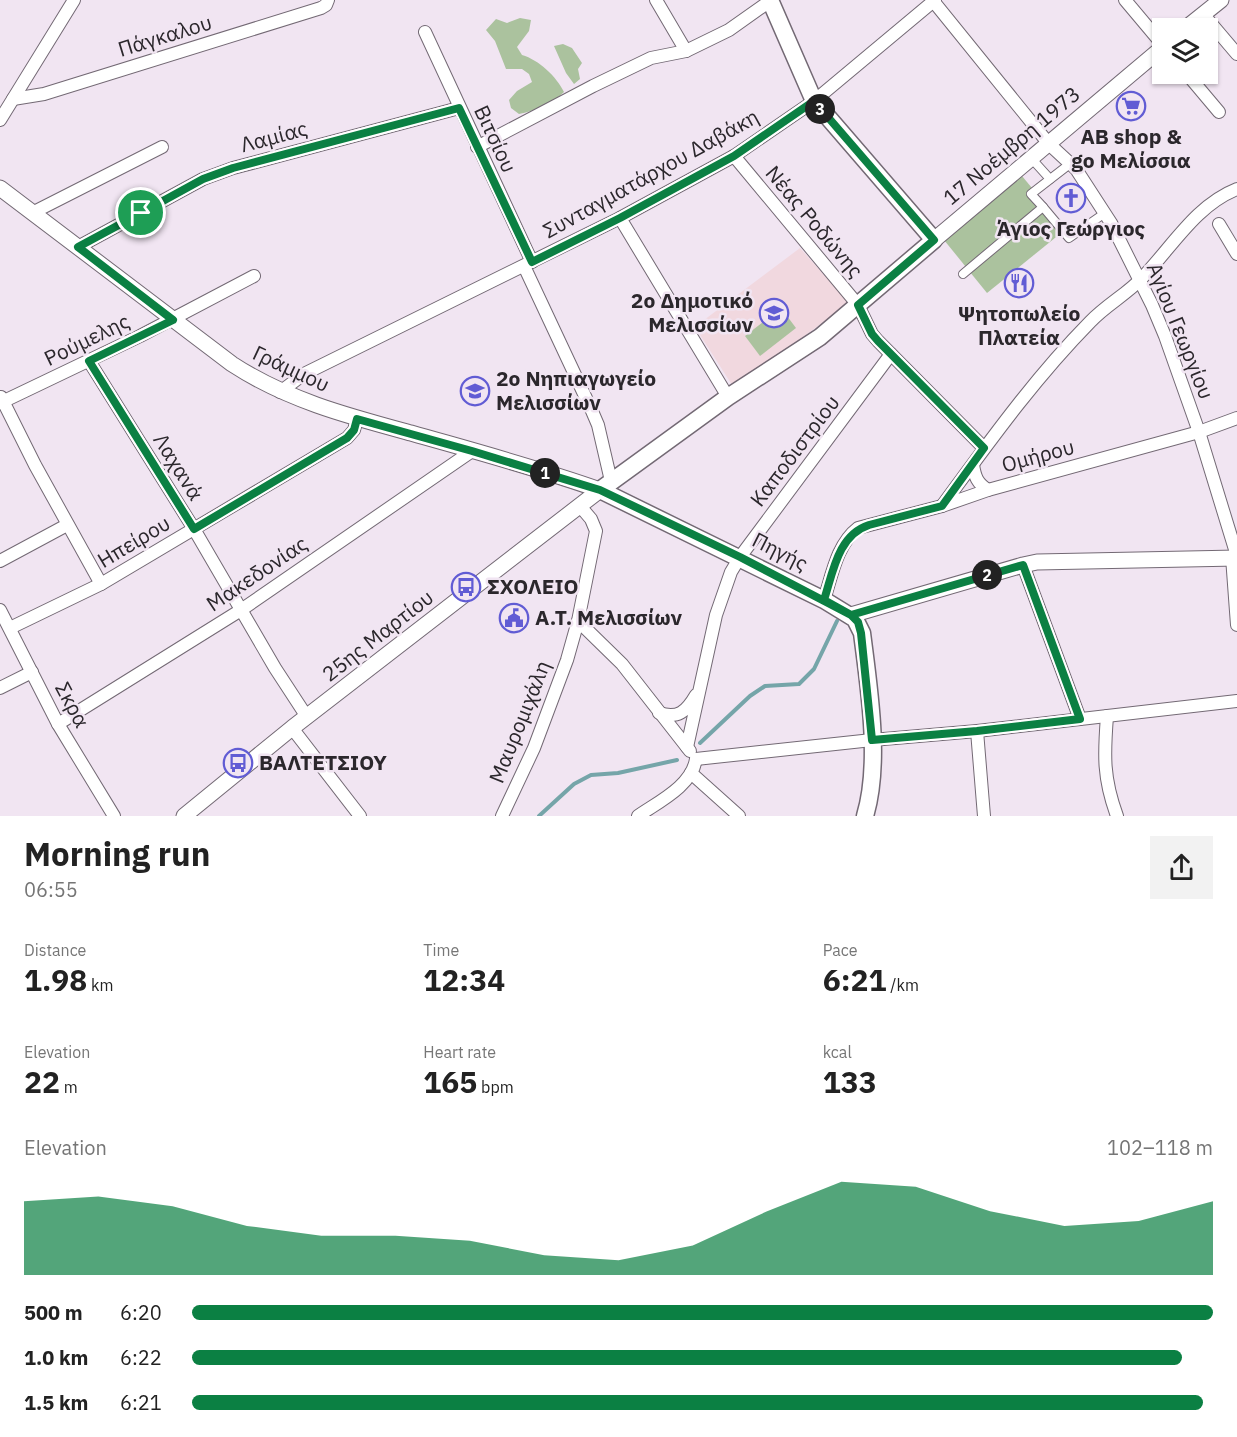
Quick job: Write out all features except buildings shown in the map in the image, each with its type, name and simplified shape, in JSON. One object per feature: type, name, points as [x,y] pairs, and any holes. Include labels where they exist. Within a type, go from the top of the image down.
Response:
[{"type":"main road","points":[[770,0],[814,101],[934,240]]},
{"type":"main road","name":"17 Νοέμβρη 1973","points":[[612,481],[728,397],[820,337],[934,240]]},
{"type":"main road","points":[[612,481],[623,490],[633,506]]},
{"type":"main road","name":"Πηγής","points":[[612,481],[633,506],[740,557],[851,615]]},
{"type":"main road","points":[[851,615],[858,622],[861,633],[872,740],[873,780],[865,816]]},
{"type":"street","points":[[0,120],[74,0]]},
{"type":"street","points":[[656,0],[686,51]]},
{"type":"street","points":[[477,147],[651,58],[686,51],[729,30],[770,0]]},
{"type":"street","points":[[1125,0],[1152,34]]},
{"type":"street","points":[[1199,18],[1221,0]]},
{"type":"street","name":"Συνταγματάρχου Δαβάκη","points":[[280,392],[304,374],[620,218],[734,156],[814,101],[934,1]]},
{"type":"street","name":"Αγίου Γεωργίου","points":[[934,1],[1049,144],[1071,163],[1105,213],[1140,280],[1165,336],[1199,432],[1235,557],[1237,625]]},
{"type":"street","name":"Πάγκαλου","points":[[13,99],[44,94],[321,8],[327,3]]},
{"type":"street","points":[[1203,15],[1237,54]]},
{"type":"street","name":"Βιτσίου","points":[[425,32],[598,425],[612,481]]},
{"type":"street","name":"17 Νοέμβρη 1973","points":[[934,240],[1152,55]]},
{"type":"street","points":[[1195,84],[1219,112]]},
{"type":"street","name":"Λαμίας","points":[[78,247],[203,179],[233,168],[459,108]]},
{"type":"street","points":[[32,213],[162,147]]},
{"type":"street","name":"Νέας Ροδώνης","points":[[734,156],[858,305],[872,334],[984,448]]},
{"type":"street","points":[[1031,158],[1050,179]]},
{"type":"street","points":[[1071,163],[1031,194],[1069,238],[1105,213]]},
{"type":"street","points":[[942,506],[1050,364],[1103,309],[1140,280],[1194,218],[1224,194],[1237,189]]},
{"type":"street","name":"Γράμμου","points":[[3,194],[78,247],[232,364],[280,392],[357,419],[472,451],[612,481]]},
{"type":"street","points":[[963,274],[1043,207]]},
{"type":"street","points":[[620,218],[728,397]]},
{"type":"street","points":[[1219,224],[1237,254]]},
{"type":"street","name":"Ρούμελης","points":[[1,400],[173,320],[254,276]]},
{"type":"street","name":"Καποδιστρίου","points":[[687,747],[722,595],[740,557],[891,354]]},
{"type":"street","name":"Λαχανά","points":[[89,361],[194,529],[275,668],[308,717]]},
{"type":"street","points":[[1,400],[101,584]]},
{"type":"street","name":"Ομήρου","points":[[824,600],[838,558],[850,534],[858,528],[1199,432],[1237,418]]},
{"type":"street","name":"Ηπείρου","points":[[10,628],[101,584],[347,438],[354,430],[357,419]]},
{"type":"street","name":"Μακεδονίας","points":[[58,724],[241,610],[472,451]]},
{"type":"street","points":[[973,465],[975,477],[988,490]]},
{"type":"street","name":"25ης Μαρτίου","points":[[184,816],[292,728],[612,481]]},
{"type":"street","name":"Μαυρομιχάλη","points":[[502,816],[534,748],[567,660],[578,621],[596,531],[591,519],[580,506]]},
{"type":"street","points":[[0,561],[67,525]]},
{"type":"street","points":[[851,615],[1023,565],[1052,562],[1235,557]]},
{"type":"street","points":[[1023,565],[1080,719]]},
{"type":"street","name":"Σκρα","points":[[0,610],[58,724],[114,816]]},
{"type":"street","points":[[578,621],[622,664],[696,759]]},
{"type":"street","points":[[0,688],[32,672]]},
{"type":"street","points":[[659,713],[670,717],[681,713],[690,705],[700,687]]},
{"type":"street","points":[[696,759],[977,731],[1237,701]]},
{"type":"street","points":[[1107,716],[1105,770],[1107,785],[1117,816]]},
{"type":"street","points":[[292,728],[360,816]]},
{"type":"street","points":[[977,731],[984,816]]},
{"type":"street","points":[[638,816],[684,783],[696,759]]},
{"type":"street","points":[[691,773],[739,816]]},
{"type":"shaded area","name":"2ο Δημοτικό Μελισσίων","points":[[800,248],[849,303],[734,388],[693,324],[696,326]]},
{"type":"green space","points":[[520,18],[531,20],[529,31],[517,47],[522,55],[546,69],[564,92],[543,106],[519,114],[511,108],[509,100],[517,91],[532,82],[529,74],[522,69],[506,69],[495,41],[486,30],[496,19],[507,23]]},
{"type":"green space","points":[[563,44],[572,48],[582,63],[578,69],[580,79],[574,84],[566,73],[554,46]]},
{"type":"green space","points":[[1022,176],[1066,229],[987,293],[944,240]]},
{"type":"green space","points":[[781,308],[796,328],[760,356],[745,336]]},
{"type":"waterway","points":[[700,743],[750,696],[765,686],[799,684],[814,669],[837,621]]},
{"type":"waterway","points":[[539,816],[574,784],[591,775],[618,773],[677,760]]},
{"type":"place","name":"AB shop & go Μελίσσια","points":[[1131,106]]},
{"type":"place","name":"Άγιος Γεώργιος","points":[[1071,198]]},
{"type":"place","name":"Ψητοπωλείο Πλατεία","points":[[1019,283]]},
{"type":"place","name":"2ο Δημοτικό Μελισσίων","points":[[774,313]]},
{"type":"place","name":"2ο Νηπιαγωγείο Μελισσίων","points":[[475,391]]},
{"type":"place","name":"ΣΧΟΛΕΙΟ","points":[[466,587]]},
{"type":"place","name":"Α.Τ. Μελισσίων","points":[[514,618]]},
{"type":"place","name":"ΒΑΛΤΕΤΣΙΟΥ","points":[[238,763]]},
{"type":"route","points":[[141,213],[78,247],[173,320],[89,361],[194,529],[347,438],[354,430],[357,419],[600,490],[740,557],[851,615],[858,622],[866,662],[872,740],[1080,719],[1023,565],[851,615],[824,600],[838,558],[850,534],[858,528],[942,506],[984,448],[878,341],[864,319],[858,305],[934,240],[814,101],[734,156],[620,218],[532,262],[459,108],[233,168],[203,179],[141,213]]}]
